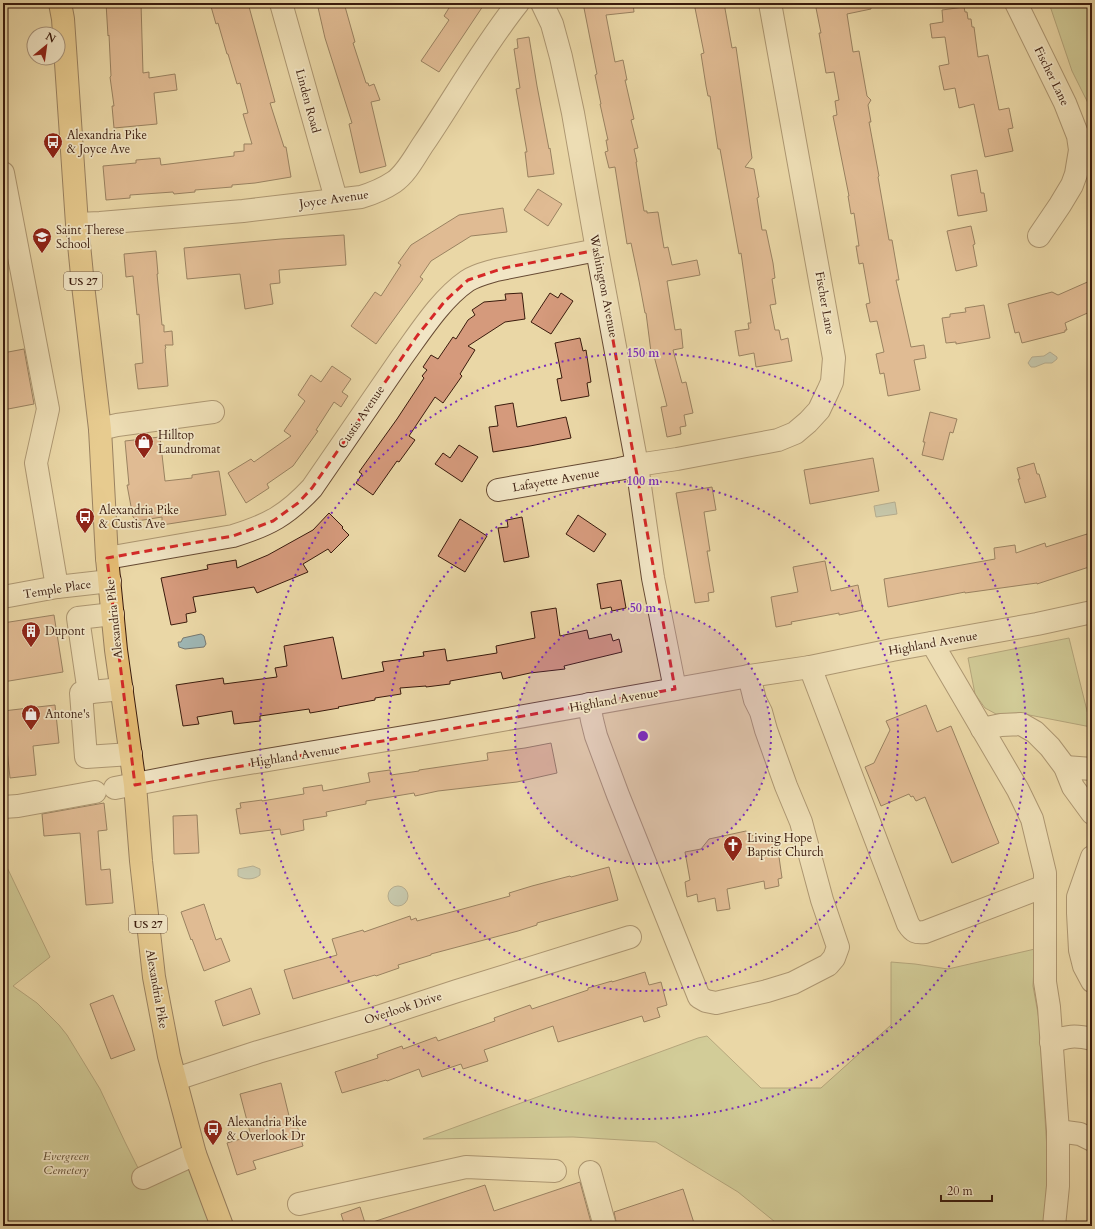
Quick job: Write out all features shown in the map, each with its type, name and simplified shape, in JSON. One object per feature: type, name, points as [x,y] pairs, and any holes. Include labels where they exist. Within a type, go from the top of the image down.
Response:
[{"type":"main road","name":"Alexandria Pike","points":[[60,3],[64,27],[83,285],[100,429],[107,558],[131,754],[115,788],[141,861],[154,977],[169,1056],[195,1154],[222,1226]]},
{"type":"street","name":"Linden Road","points":[[281,3],[336,199]]},
{"type":"street","name":"Joyce Avenue","points":[[78,224],[100,224],[229,212],[361,197],[394,182],[406,169],[482,53],[518,3]]},
{"type":"street","name":"Washington Avenue","points":[[542,3],[552,24],[565,73],[637,465],[653,578],[675,689]]},
{"type":"street","name":"Fischer Lane","points":[[637,465],[778,440],[795,432],[808,422],[819,410],[832,382],[834,358],[832,343],[770,3]]},
{"type":"street","name":"Fischer Lane","points":[[1016,3],[1066,103],[1078,136],[1080,150],[1076,174],[1072,185],[1039,236]]},
{"type":"street","points":[[3,173],[48,409],[36,464],[57,587]]},
{"type":"street","name":"Custis Avenue","points":[[107,558],[233,536],[273,521],[295,505],[312,488],[417,336],[445,301],[468,280],[496,270],[597,250]]},
{"type":"street","points":[[100,429],[117,425],[213,412]]},
{"type":"street","name":"Lafayette Avenue","points":[[498,490],[637,465]]},
{"type":"street","name":"Temple Place","points":[[3,597],[57,587],[110,581]]},
{"type":"street","name":"Highland Avenue","points":[[3,807],[18,806],[208,770],[322,752],[749,676],[810,667],[892,650],[1037,624],[1092,612]]},
{"type":"street","points":[[89,692],[78,618],[113,614]]},
{"type":"street","points":[[932,643],[1018,790],[1032,819],[1045,873],[1045,982],[1049,1008],[1058,1131],[1058,1186],[1054,1226]]},
{"type":"street","points":[[810,667],[908,924],[912,930],[917,933],[925,932],[1045,886]]},
{"type":"street","points":[[589,704],[592,720],[602,753],[699,997],[706,1001],[716,1003],[767,991],[793,983],[828,965],[834,958],[838,947],[822,900],[802,822],[786,786],[749,676]]},
{"type":"street","points":[[122,689],[81,693],[86,756],[131,754]]},
{"type":"street","points":[[982,728],[1021,724],[1035,732],[1050,747],[1065,767],[1073,786],[1092,812]]},
{"type":"street","points":[[1065,767],[1092,769]]},
{"type":"street","points":[[1092,857],[1078,896],[1080,950],[1084,966],[1092,981]]},
{"type":"street","name":"Overlook Drive","points":[[176,1079],[258,1052],[375,1018],[630,937]]},
{"type":"street","points":[[1051,1042],[1065,1037],[1092,1039]]},
{"type":"street","points":[[1058,1131],[1080,1134],[1092,1140]]},
{"type":"street","points":[[143,1178],[195,1154]]},
{"type":"street","points":[[299,1204],[466,1167],[555,1171]]},
{"type":"street","points":[[590,1172],[605,1226]]},
{"type":"highlighted area","points":[[597,250],[675,689],[135,785],[107,558],[233,536],[273,521],[298,503],[312,488],[417,336],[445,301],[468,280],[504,268]]},
{"type":"green space","points":[[1049,3],[1092,3],[1092,111],[1072,71]]},
{"type":"green space","points":[[1069,638],[1091,727],[1019,713],[996,714],[985,708],[975,694],[968,658]]},
{"type":"green space","name":"Evergreen Cemetery","points":[[3,859],[50,957],[13,986],[37,1003],[67,1035],[100,1089],[143,1178],[195,1154],[222,1226],[3,1226]]},
{"type":"green space","points":[[1035,949],[1033,986],[1039,1019],[1049,1183],[1047,1226],[780,1226],[738,1192],[656,1142],[573,1137],[423,1139],[707,1036],[761,1088],[821,1088],[891,1025],[891,962],[948,969]]},
{"type":"water","points":[[1050,352],[1057,357],[1057,359],[1052,363],[1045,363],[1031,367],[1028,363],[1032,357],[1044,356]]},
{"type":"water","points":[[895,502],[897,514],[876,517],[874,506]]},
{"type":"water","points":[[201,634],[204,636],[206,644],[204,647],[185,649],[179,647],[178,642],[181,642],[183,638]]},
{"type":"water","points":[[253,866],[260,869],[260,875],[249,879],[238,876],[238,869]]},
{"type":"water","points":[[398,886],[405,889],[408,896],[405,903],[398,906],[391,903],[388,896],[391,889]]},
{"type":"building","points":[[106,3],[141,3],[143,73],[149,72],[149,78],[175,74],[177,90],[154,93],[157,124],[114,128],[112,106],[114,106],[110,77],[109,35],[108,36]]},
{"type":"building","points":[[210,3],[248,3],[275,102],[270,103],[284,147],[286,147],[291,177],[232,185],[232,187],[195,190],[195,192],[130,195],[130,198],[106,200],[103,166],[136,163],[136,160],[160,158],[161,165],[234,156],[234,152],[244,151],[244,144],[252,144],[243,114],[248,113],[240,83],[237,84],[218,23],[216,24]]},
{"type":"building","points":[[317,3],[344,3],[355,42],[353,43],[366,83],[368,83],[369,86],[374,84],[380,100],[371,102],[386,166],[360,173],[349,124],[352,123],[325,38]]},
{"type":"building","points":[[452,3],[485,3],[439,72],[421,61],[449,20],[444,16]]},
{"type":"building","points":[[583,3],[633,3],[634,12],[606,15],[615,62],[623,60],[627,80],[625,80],[634,119],[631,120],[638,148],[634,149],[644,211],[647,211],[647,213],[658,212],[664,248],[668,247],[672,265],[697,260],[700,275],[667,281],[675,330],[681,329],[683,348],[673,350],[682,383],[686,382],[693,413],[684,415],[686,426],[680,427],[681,434],[667,437],[661,407],[667,406],[653,352],[651,352],[646,313],[631,243],[627,244],[615,167],[609,168],[605,152],[608,151],[606,140],[608,140],[600,104],[595,75],[597,74]]},
{"type":"building","points":[[694,3],[724,3],[732,48],[736,47],[752,158],[745,167],[754,169],[759,197],[757,198],[762,230],[766,230],[773,263],[775,278],[772,279],[776,304],[770,305],[775,330],[779,330],[781,340],[788,338],[792,361],[756,367],[754,353],[739,356],[735,331],[749,329],[748,323],[751,323],[741,253],[739,254],[720,149],[718,149],[710,96],[708,96],[706,86],[701,54],[704,53]]},
{"type":"building","points":[[815,3],[871,3],[871,9],[847,14],[853,52],[859,51],[867,96],[871,100],[868,105],[871,122],[869,122],[889,240],[892,240],[899,280],[896,280],[911,347],[924,345],[926,358],[914,360],[920,390],[888,396],[884,373],[880,374],[876,354],[884,352],[877,321],[870,322],[866,304],[870,303],[863,263],[859,264],[856,246],[859,246],[854,213],[851,214],[849,196],[833,116],[837,115],[835,101],[839,100],[834,72],[826,73],[819,33],[821,33]]},
{"type":"building","points":[[964,7],[965,12],[967,12],[968,19],[971,19],[972,27],[974,27],[978,57],[988,55],[999,110],[1009,108],[1013,128],[1008,129],[1013,151],[985,157],[974,104],[959,108],[955,88],[944,90],[939,66],[949,64],[945,37],[932,38],[930,24],[943,22],[942,10]]},
{"type":"building","points":[[529,37],[554,174],[528,177],[525,152],[527,152],[516,89],[520,88],[514,49],[518,48],[517,39]]},
{"type":"building","points":[[977,170],[981,193],[984,193],[987,211],[958,216],[951,175]]},
{"type":"building","points":[[538,189],[562,204],[548,226],[524,210]]},
{"type":"building","points":[[503,208],[507,232],[471,236],[431,261],[420,277],[423,279],[376,344],[351,326],[375,292],[381,296],[401,265],[398,263],[411,245],[459,215]]},
{"type":"building","points":[[971,226],[975,244],[973,245],[977,266],[956,271],[947,231]]},
{"type":"building","points":[[344,235],[346,265],[279,270],[280,283],[270,284],[273,304],[245,309],[240,274],[187,279],[184,248]]},
{"type":"building","points":[[156,251],[162,325],[164,325],[164,332],[172,331],[173,345],[165,345],[168,386],[138,389],[135,364],[143,363],[139,314],[137,315],[133,276],[126,277],[124,254]]},
{"type":"building","points":[[1092,280],[1092,311],[1065,323],[1067,330],[1065,330],[1065,332],[1022,343],[1019,332],[1015,333],[1008,304],[1052,292],[1058,295]]},
{"type":"building","points":[[522,293],[525,319],[505,322],[468,346],[475,350],[460,374],[462,376],[443,403],[435,397],[409,436],[415,440],[399,462],[397,461],[373,495],[356,483],[362,474],[359,472],[424,378],[422,376],[427,370],[423,367],[431,355],[438,359],[453,337],[456,339],[468,320],[475,315],[472,310],[484,302],[506,300],[505,294]]},
{"type":"building","points":[[550,293],[558,298],[561,293],[573,301],[551,334],[531,322]]},
{"type":"building","points":[[984,305],[990,338],[956,344],[956,342],[946,343],[942,318],[950,317],[950,314],[966,312],[965,308]]},
{"type":"building","points":[[580,338],[583,351],[586,350],[591,382],[587,383],[589,396],[561,401],[557,379],[562,378],[555,343]]},
{"type":"building","points":[[24,349],[34,404],[3,410],[3,353]]},
{"type":"building","points":[[332,366],[351,379],[342,392],[348,396],[341,407],[334,402],[316,430],[318,431],[293,466],[267,484],[269,488],[246,503],[228,473],[251,459],[254,462],[291,436],[284,431],[305,401],[298,395],[311,375],[321,382]]},
{"type":"building","points":[[513,403],[517,427],[566,417],[571,438],[493,452],[489,427],[498,426],[495,406]]},
{"type":"building","points":[[930,412],[957,419],[953,433],[950,432],[943,460],[922,455],[925,442],[923,442]]},
{"type":"building","points":[[160,437],[165,481],[192,478],[192,475],[219,471],[226,515],[162,525],[162,517],[137,521],[133,517],[127,485],[129,485],[125,441]]},
{"type":"building","points":[[459,445],[478,457],[462,482],[435,464],[443,453],[450,458]]},
{"type":"building","points":[[873,458],[879,491],[810,504],[804,470]]},
{"type":"building","points":[[1034,463],[1046,497],[1025,503],[1018,479],[1020,479],[1017,468]]},
{"type":"building","points":[[712,487],[716,510],[704,512],[710,551],[707,551],[714,592],[708,593],[709,601],[695,603],[676,493]]},
{"type":"building","points":[[329,513],[349,535],[331,553],[328,549],[303,564],[308,572],[257,593],[254,587],[193,597],[196,612],[186,614],[187,622],[171,625],[161,578],[208,569],[207,565],[236,560],[237,568],[268,555],[313,530]]},
{"type":"building","points":[[578,515],[606,534],[594,552],[566,534]]},
{"type":"building","points":[[522,517],[529,557],[504,562],[498,528],[508,527],[507,520]]},
{"type":"building","points":[[460,519],[487,536],[465,572],[438,556]]},
{"type":"building","points":[[1087,534],[1092,550],[1092,566],[1037,584],[965,592],[888,607],[884,579],[995,559],[994,548],[1015,545],[1016,553],[1045,543],[1046,547]]},
{"type":"building","points":[[825,561],[831,591],[858,585],[863,610],[791,622],[792,624],[776,627],[771,597],[798,592],[793,567]]},
{"type":"building","points":[[621,580],[626,608],[612,611],[611,607],[601,609],[597,584]]},
{"type":"building","points":[[556,608],[560,636],[587,630],[589,639],[611,634],[613,641],[619,639],[622,652],[564,666],[565,669],[530,673],[503,679],[501,672],[450,681],[450,684],[400,688],[401,694],[375,698],[375,700],[310,713],[309,709],[260,716],[260,721],[234,724],[232,711],[197,717],[199,724],[183,726],[176,685],[223,678],[224,684],[277,677],[275,668],[287,666],[284,646],[333,637],[342,679],[384,671],[382,662],[424,656],[423,652],[445,649],[447,661],[497,653],[496,646],[535,638],[531,612]]},
{"type":"building","name":"Dupont","points":[[54,615],[63,672],[3,682],[3,623]]},
{"type":"building","name":"Antone's","points":[[55,705],[59,743],[33,746],[36,775],[10,778],[3,711]]},
{"type":"building","points":[[926,705],[937,732],[951,726],[999,843],[952,863],[925,797],[916,801],[913,796],[911,797],[909,794],[881,806],[865,767],[874,763],[890,730],[886,721]]},
{"type":"building","points":[[551,743],[557,773],[517,782],[438,791],[415,796],[414,793],[366,801],[366,804],[326,812],[327,816],[303,820],[304,830],[281,835],[280,829],[240,834],[236,809],[241,808],[240,803],[304,794],[303,788],[322,785],[323,791],[370,782],[368,773],[390,770],[391,775],[488,760],[487,753]]},
{"type":"building","points":[[104,803],[107,830],[98,831],[101,870],[110,869],[113,903],[86,905],[80,833],[44,836],[42,814]]},
{"type":"building","points":[[197,815],[199,853],[174,854],[173,816]]},
{"type":"building","name":"Living Hope Baptist Church","points":[[746,831],[758,839],[776,836],[782,878],[778,879],[779,886],[765,889],[764,881],[727,889],[730,909],[717,911],[715,898],[698,902],[697,894],[687,897],[685,882],[690,880],[685,852],[701,849],[709,839]]},
{"type":"building","points":[[609,867],[618,900],[537,923],[537,925],[518,931],[431,954],[398,965],[399,968],[376,976],[375,975],[293,999],[284,970],[337,955],[332,939],[363,930],[364,932],[410,916],[411,920],[416,918],[417,921],[510,896],[509,893],[532,886]]},
{"type":"building","points":[[204,904],[216,940],[221,938],[230,961],[204,971],[181,912]]},
{"type":"building","points":[[645,972],[649,985],[661,982],[667,1005],[657,1008],[660,1017],[644,1022],[642,1016],[558,1042],[553,1026],[484,1050],[488,1061],[463,1069],[461,1064],[422,1077],[419,1069],[387,1081],[386,1080],[342,1093],[335,1072],[378,1058],[377,1055],[402,1046],[403,1049],[436,1037],[438,1041],[495,1021],[494,1018],[530,1005],[532,1009],[588,990],[588,988]]},
{"type":"building","points":[[251,988],[260,1014],[223,1026],[215,1001]]},
{"type":"building","points":[[113,995],[135,1050],[111,1059],[90,1004]]},
{"type":"building","points":[[281,1083],[291,1124],[296,1122],[303,1146],[253,1161],[256,1169],[237,1175],[227,1143],[251,1136],[240,1094]]},
{"type":"building","points":[[580,1182],[592,1226],[370,1226],[370,1223],[485,1185],[494,1211]]},
{"type":"building","points":[[683,1189],[694,1223],[687,1226],[617,1226],[614,1212]]},
{"type":"building","points":[[360,1207],[366,1226],[345,1226],[341,1214]]},
{"type":"place","name":"Alexandria Pike & Joyce Ave","points":[[53,159]]},
{"type":"place","name":"Saint Therese School","points":[[42,254]]},
{"type":"place","name":"Hilltop Laundromat","points":[[144,459]]},
{"type":"place","name":"Alexandria Pike & Custis Ave","points":[[85,534]]},
{"type":"place","name":"Dupont","points":[[31,648]]},
{"type":"place","name":"Antone's","points":[[31,731]]},
{"type":"place","name":"Living Hope Baptist Church","points":[[733,862]]},
{"type":"place","name":"Alexandria Pike & Overlook Dr","points":[[213,1146]]}]
